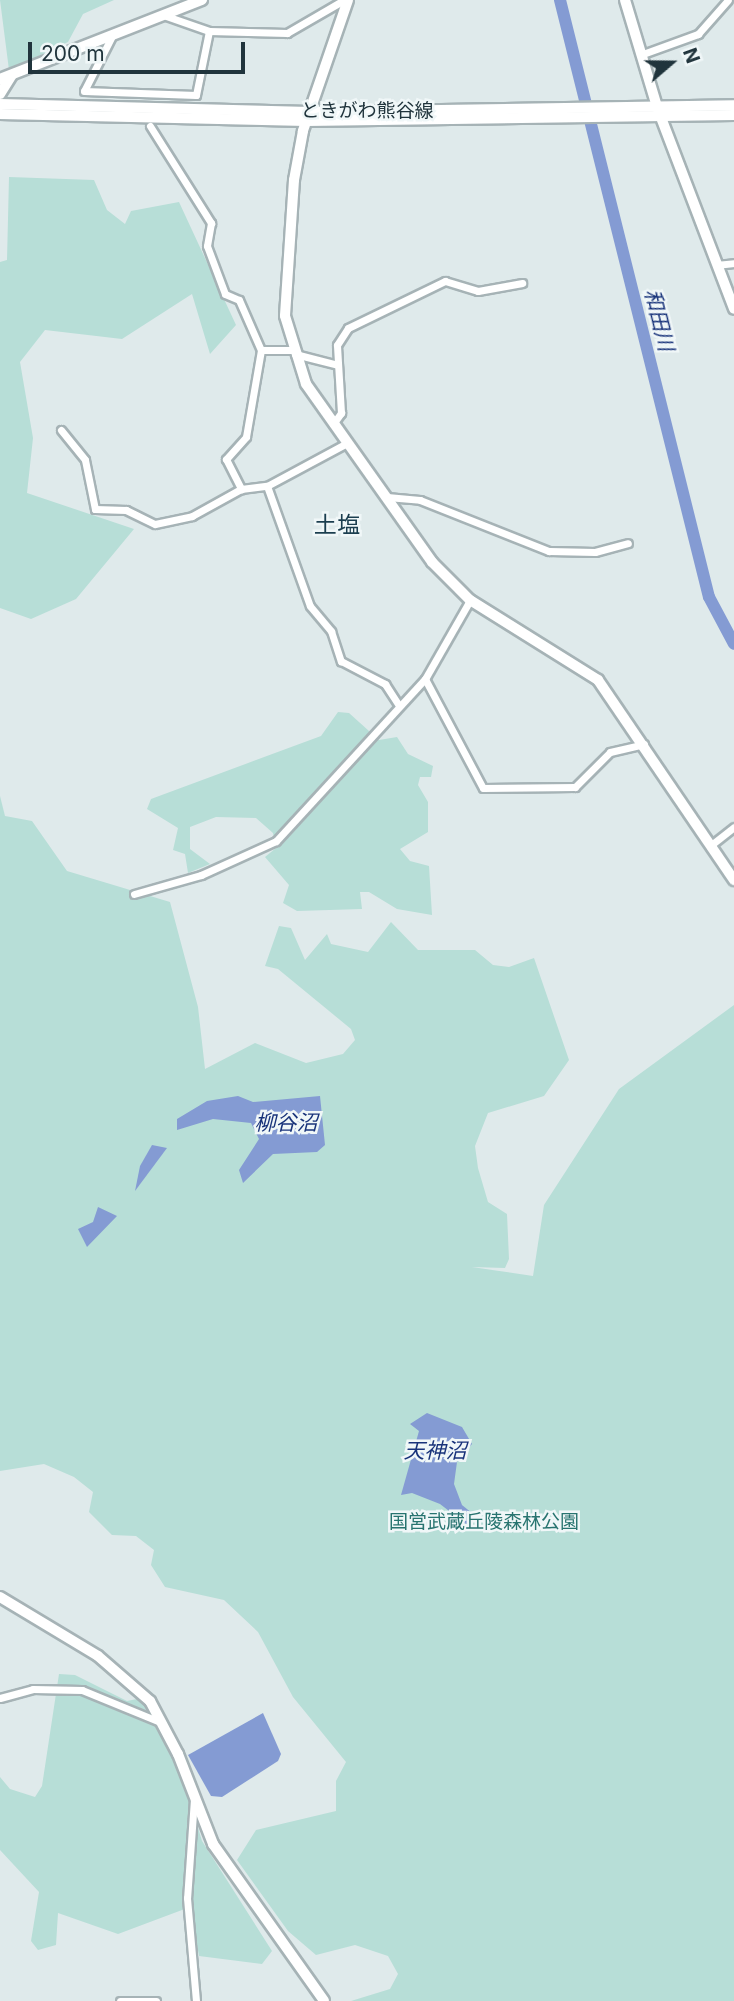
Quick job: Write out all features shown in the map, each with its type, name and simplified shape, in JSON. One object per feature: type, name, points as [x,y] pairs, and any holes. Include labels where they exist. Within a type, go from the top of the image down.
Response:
[{"type":"street","points":[[15,105],[1,86],[15,73],[111,38],[202,0]]},
{"type":"street","points":[[166,16],[209,31],[287,33],[346,0]]},
{"type":"street","points":[[346,0],[308,117],[284,281],[294,352],[345,444],[387,497],[432,562],[470,600],[581,664],[644,744],[734,880]]},
{"type":"street","points":[[625,0],[639,55],[659,112],[734,309]]},
{"type":"street","points":[[639,55],[698,34],[728,0]]},
{"type":"street","points":[[111,38],[85,91],[150,97],[195,95],[209,31]]},
{"type":"street","name":"ときがわ熊谷線","points":[[0,104],[308,117]]},
{"type":"street","name":"ときがわ熊谷線","points":[[659,112],[734,105]]},
{"type":"street","name":"ときがわ熊谷線","points":[[0,114],[308,117],[659,112],[734,115]]},
{"type":"street","points":[[150,126],[211,223],[207,246],[225,294],[239,300],[261,350],[246,437],[226,459],[242,489]]},
{"type":"street","points":[[716,265],[734,263]]},
{"type":"street","points":[[333,424],[341,413],[337,345],[348,328],[446,281],[478,291],[522,283]]},
{"type":"street","points":[[261,350],[294,352],[338,365]]},
{"type":"street","points":[[61,430],[85,460],[95,509],[126,510],[155,524],[192,516],[242,489],[267,486],[345,444]]},
{"type":"street","points":[[267,486],[310,606],[331,631],[341,661],[385,684],[398,704]]},
{"type":"street","points":[[387,497],[420,500],[549,551],[595,552],[628,543]]},
{"type":"street","points":[[134,894],[201,876],[276,841],[398,704],[425,679],[470,600]]},
{"type":"street","points":[[425,679],[483,788],[575,786],[611,752],[644,744]]},
{"type":"street","points":[[711,845],[734,827]]},
{"type":"street","points":[[0,1597],[109,1663],[150,1701],[194,1793],[213,1844],[324,2001]]},
{"type":"street","points":[[0,1698],[33,1689],[82,1690],[160,1722]]},
{"type":"street","points":[[194,1793],[187,1898],[196,2001]]},
{"type":"street","points":[[120,2001],[156,2001]]},
{"type":"green space","points":[[0,0],[114,0],[83,14],[68,42],[9,70]]},
{"type":"green space","points":[[9,177],[94,180],[107,210],[125,224],[131,211],[179,202],[236,325],[210,354],[192,294],[122,339],[45,330],[20,362],[33,438],[27,493],[134,529],[76,599],[31,619],[0,608],[0,262],[7,260]]},
{"type":"green space","points":[[338,712],[349,713],[379,740],[397,737],[408,754],[433,766],[431,777],[420,777],[418,785],[428,802],[428,832],[400,849],[410,861],[429,866],[432,915],[397,909],[369,892],[360,892],[362,909],[297,911],[283,903],[289,885],[265,857],[276,848],[273,833],[256,818],[216,817],[190,827],[190,849],[210,864],[188,873],[185,854],[173,850],[178,828],[147,809],[151,799],[321,736]]},
{"type":"green space","name":"国営武蔵丘陵森林公園","points":[[0,796],[5,816],[32,821],[67,871],[170,902],[198,1007],[205,1069],[255,1043],[306,1063],[343,1054],[355,1040],[351,1029],[278,969],[265,966],[279,926],[291,928],[305,960],[327,934],[331,944],[368,952],[391,922],[418,950],[475,950],[493,965],[509,967],[534,958],[569,1060],[544,1096],[488,1113],[475,1146],[478,1168],[488,1202],[507,1214],[509,1259],[505,1268],[472,1267],[533,1276],[544,1205],[619,1089],[734,1005],[734,2001],[351,2001],[390,1989],[398,1974],[388,1956],[355,1945],[316,1955],[288,1931],[237,1860],[256,1830],[336,1811],[336,1781],[346,1762],[293,1697],[258,1632],[224,1600],[165,1587],[151,1565],[154,1550],[136,1536],[112,1535],[89,1512],[93,1492],[74,1477],[44,1464],[0,1471]]},
{"type":"green space","points":[[59,1674],[75,1675],[127,1701],[137,1699],[168,1728],[202,1841],[272,1951],[262,1964],[199,1956],[190,1907],[118,1934],[58,1913],[56,1945],[38,1950],[31,1941],[39,1892],[0,1850],[0,1777],[10,1789],[35,1797],[42,1786]]},
{"type":"water","name":"柳谷沼","points":[[238,1096],[253,1102],[320,1096],[325,1145],[317,1152],[273,1154],[243,1183],[239,1170],[259,1139],[251,1123],[213,1119],[177,1130],[177,1119],[207,1101]]},
{"type":"water","points":[[152,1145],[167,1148],[135,1191],[140,1166]]},
{"type":"water","points":[[98,1207],[117,1216],[87,1247],[78,1229],[93,1222]]},
{"type":"water","name":"天神沼","points":[[427,1413],[462,1427],[472,1444],[457,1462],[454,1484],[462,1505],[478,1518],[466,1524],[440,1504],[412,1493],[401,1495],[419,1431],[410,1424]]},
{"type":"water","points":[[263,1713],[281,1754],[278,1761],[222,1797],[211,1796],[188,1755]]},
{"type":"waterway","name":"和田川","points":[[560,0],[709,597],[734,644]]},
{"type":"district","name":"土塩","points":[[337,525]]}]
